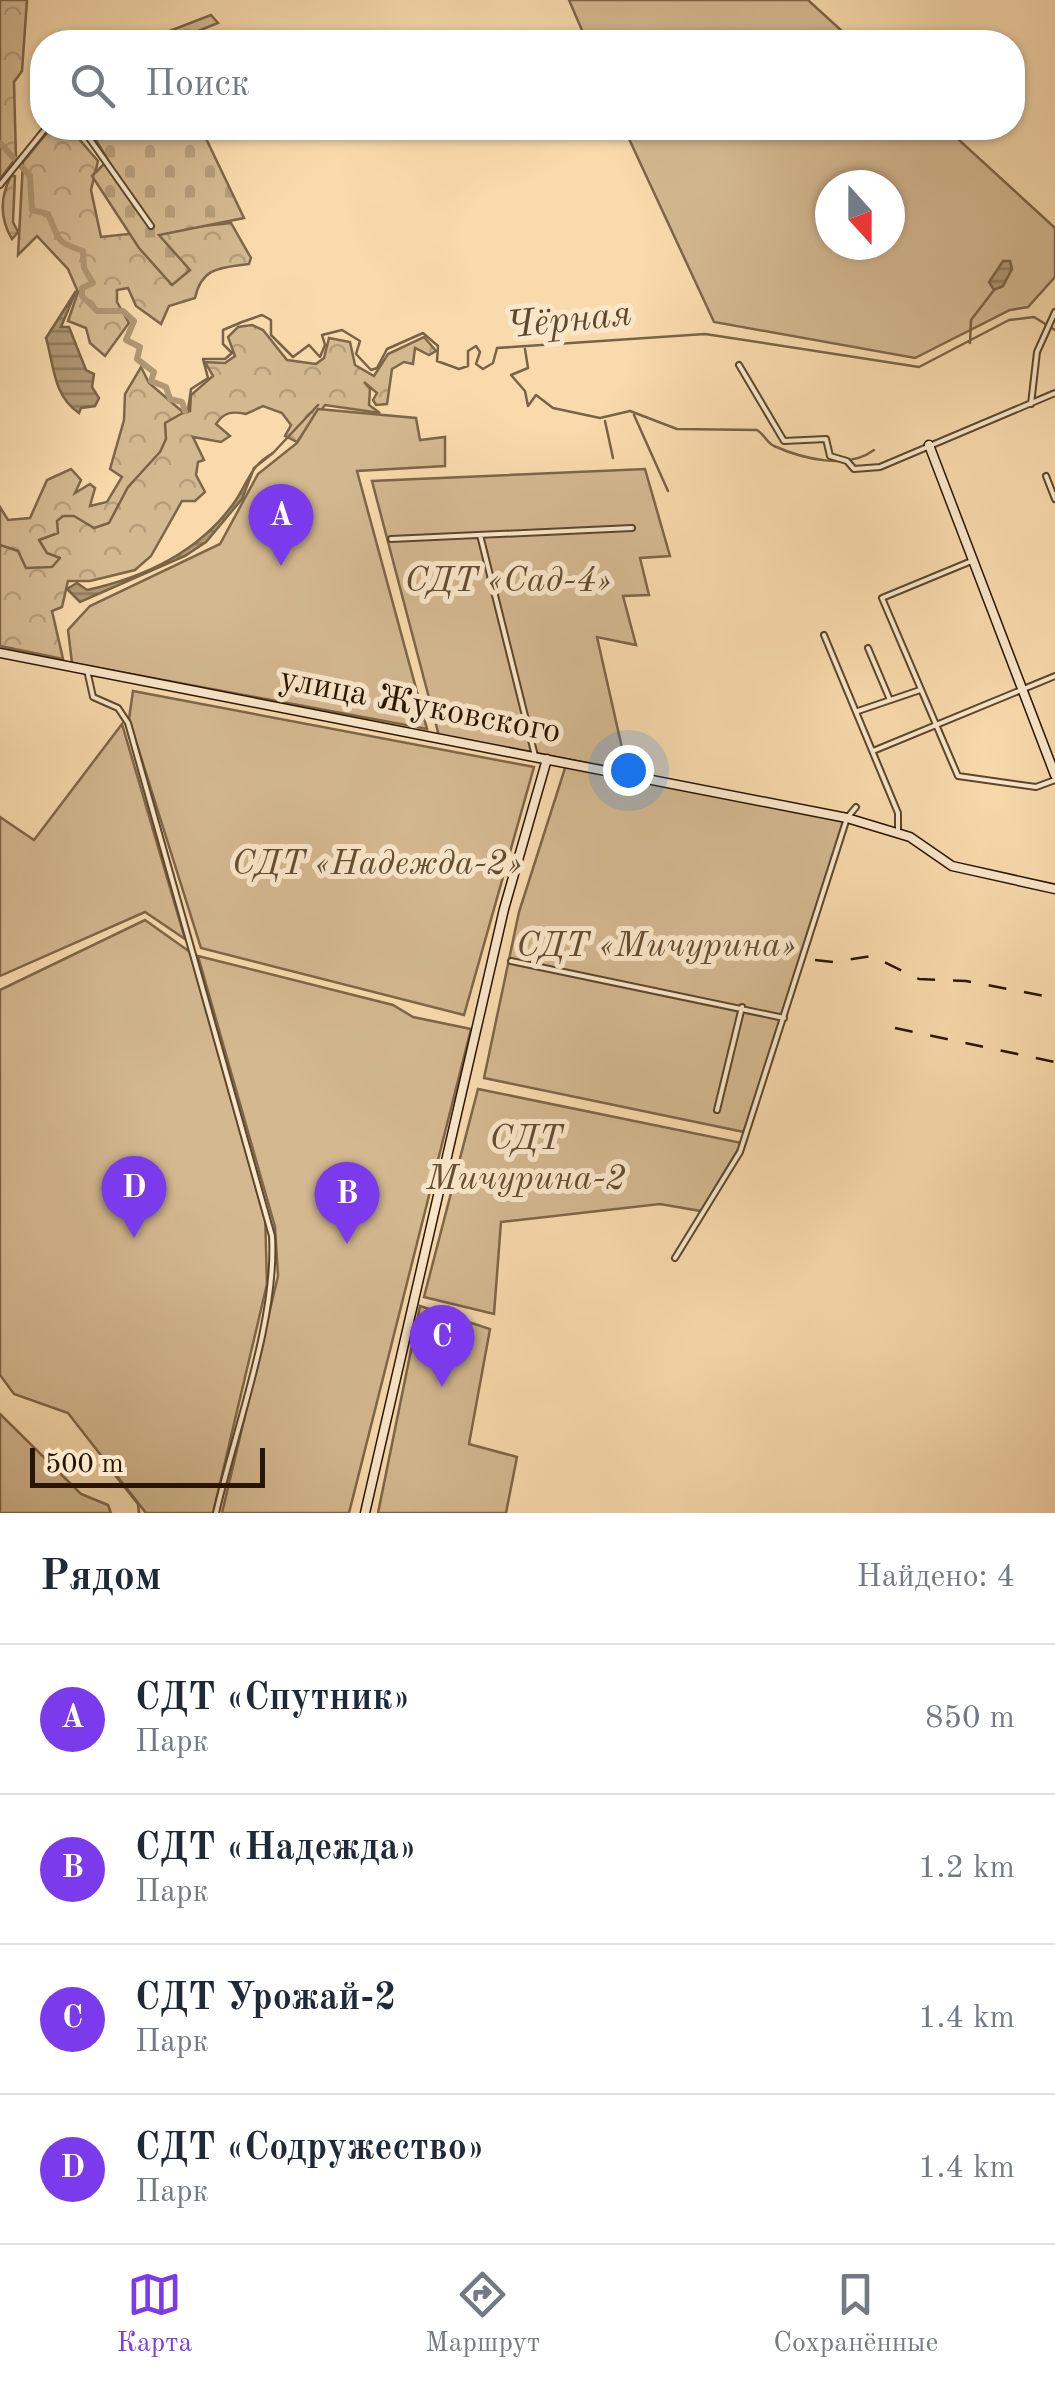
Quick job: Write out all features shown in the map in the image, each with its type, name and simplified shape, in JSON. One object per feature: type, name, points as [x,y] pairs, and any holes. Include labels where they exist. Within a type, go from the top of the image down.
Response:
[{"type":"street","points":[[0,185],[36,140]]},
{"type":"street","points":[[90,140],[151,226]]},
{"type":"street","points":[[1031,404],[1037,352],[1055,312]]},
{"type":"street","points":[[739,365],[784,442],[826,439],[830,456],[847,461],[852,468],[872,470],[1055,393]]},
{"type":"street","points":[[928,445],[974,560],[1055,777],[1036,787],[958,776],[882,598],[974,560]]},
{"type":"street","points":[[1046,476],[1055,499]]},
{"type":"street","points":[[390,538],[632,528]]},
{"type":"street","points":[[480,535],[535,756]]},
{"type":"street","points":[[824,635],[898,813],[898,832]]},
{"type":"street","points":[[868,648],[890,700]]},
{"type":"street","name":"улица Жуковского","points":[[0,653],[847,818],[898,832],[944,863],[1055,889]]},
{"type":"street","points":[[87,670],[93,697],[118,708],[128,722],[272,1236],[271,1276],[250,1382],[216,1513]]},
{"type":"street","points":[[872,751],[1055,676]]},
{"type":"street","points":[[856,712],[920,690]]},
{"type":"street","points":[[365,1513],[504,909],[548,758]]},
{"type":"street","points":[[674,1258],[740,1152],[847,818],[856,807]]},
{"type":"street","points":[[511,961],[784,1018]]},
{"type":"street","points":[[717,1110],[742,1007]]},
{"type":"green space","points":[[0,0],[27,0],[22,71],[14,82],[16,158],[0,179]]},
{"type":"green space","points":[[569,0],[808,0],[841,30],[582,30]]},
{"type":"green space","points":[[211,15],[218,23],[201,30],[172,30]]},
{"type":"green space","points":[[41,140],[80,140],[98,161],[91,190],[101,237],[231,223],[251,258],[249,264],[208,274],[195,298],[169,306],[161,324],[136,306],[128,288],[117,290],[117,302],[129,323],[105,356],[90,343],[86,328],[68,321],[78,292],[68,269],[37,236],[18,255],[23,162]]},
{"type":"green space","points":[[96,140],[207,140],[244,218],[159,235],[190,270],[172,285],[139,248],[92,176],[108,160]]},
{"type":"green space","points":[[630,140],[959,140],[1055,228],[1055,277],[1028,307],[1010,310],[915,358],[714,322]]},
{"type":"green space","points":[[11,176],[15,176],[13,222],[18,232],[12,239],[3,208]]},
{"type":"green space","points":[[252,325],[263,330],[287,360],[316,364],[324,358],[329,338],[350,342],[355,365],[374,376],[388,354],[424,337],[436,351],[429,355],[415,348],[413,364],[404,362],[392,369],[387,404],[376,405],[373,400],[377,393],[364,382],[370,389],[369,405],[380,413],[325,405],[297,442],[285,436],[291,425],[282,413],[263,406],[246,414],[225,415],[216,424],[230,436],[221,442],[193,437],[204,460],[198,462],[196,475],[205,492],[195,501],[182,501],[151,556],[135,570],[90,581],[68,581],[62,607],[52,611],[63,659],[0,646],[0,507],[8,520],[30,518],[47,480],[71,469],[81,480],[75,493],[90,484],[95,488],[90,506],[107,502],[122,477],[110,469],[124,420],[125,394],[141,367],[149,383],[184,413],[190,411],[191,395],[213,376],[205,362],[225,363],[235,356],[228,337],[238,327]]},
{"type":"green space","points":[[318,409],[416,418],[420,440],[445,437],[445,466],[357,471],[427,729],[72,663],[68,630],[90,606],[220,544],[258,474],[297,443]]},
{"type":"green space","name":"СДТ «Сад-4»","points":[[645,469],[670,556],[640,558],[649,595],[623,596],[636,645],[597,637],[627,770],[439,736],[372,481]]},
{"type":"green space","name":"СДТ «Надежда-2»","points":[[133,691],[534,767],[464,1015],[201,948],[129,719]]},
{"type":"green space","points":[[122,724],[185,939],[145,912],[0,976],[0,817],[34,840]]},
{"type":"green space","name":"СДТ «Мичурина»","points":[[566,765],[845,819],[744,1132],[484,1078],[519,912]]},
{"type":"green space","points":[[145,920],[190,952],[265,1211],[267,1284],[213,1513],[146,1513],[68,1413],[14,1394],[0,1375],[0,990]]},
{"type":"green space","points":[[198,956],[393,1005],[413,1017],[471,1029],[349,1513],[222,1513],[278,1276],[275,1227]]},
{"type":"green space","name":"СДТ Мичурина-2","points":[[478,1089],[742,1143],[701,1211],[660,1204],[501,1222],[494,1314],[424,1297]]},
{"type":"green space","points":[[420,1306],[490,1329],[469,1444],[517,1457],[506,1513],[378,1513]]},
{"type":"green space","points":[[0,1414],[81,1494],[108,1505],[111,1513],[0,1513]]},
{"type":"shaded area","points":[[1003,261],[1010,261],[1012,269],[1003,286],[994,290],[989,282]]},
{"type":"shaded area","points":[[76,291],[61,327],[69,327],[86,370],[94,374],[92,387],[99,398],[95,406],[81,408],[79,413],[59,389],[46,338]]},
{"type":"shaded area","points":[[253,471],[242,499],[206,542],[185,556],[80,602],[67,589],[77,583],[87,590],[130,578],[189,547],[222,518]]},
{"type":"waterway","points":[[0,143],[30,176],[32,210],[48,214],[59,238],[83,251],[84,268],[93,283],[82,288],[82,296],[97,311],[123,311],[134,321],[126,340],[140,347],[137,359],[154,372],[151,381],[166,387],[170,399],[182,402],[185,411]]},
{"type":"waterway","points":[[970,343],[971,320],[994,290]]},
{"type":"waterway","name":"Чёрная","points":[[242,322],[262,315],[271,320],[271,335],[293,357],[309,345],[320,357],[325,345],[322,335],[342,330],[360,341],[356,354],[371,370],[377,368],[387,349],[423,333],[438,346],[437,361],[459,369],[468,366],[468,351],[476,346],[480,352],[476,364],[483,369],[493,363],[497,348],[705,334],[919,367],[1009,320],[1034,317],[1055,330]]},
{"type":"waterway","name":"Чёрная","points":[[0,545],[18,551],[26,568],[52,567],[60,558],[47,553],[39,540],[58,533],[57,521],[63,516],[74,516],[94,528],[109,523],[128,487],[160,452],[166,439],[165,423],[188,410],[191,389],[208,378],[203,359],[225,359],[232,353],[223,344],[223,330],[242,322]]},
{"type":"waterway","points":[[525,349],[528,368],[511,375],[525,391],[528,406],[536,395],[553,408],[600,418],[630,411],[677,429],[757,430],[774,446],[825,460],[851,460],[874,450]]},
{"type":"waterway","points":[[273,453],[318,405]]},
{"type":"waterway","points":[[634,415],[668,491]]},
{"type":"waterway","points":[[605,421],[613,458]]},
{"type":"waterway","points":[[114,1474],[138,1504],[139,1513]]},
{"type":"railway","points":[[815,960],[833,962],[872,956],[919,979],[966,981],[1055,998]]},
{"type":"railway","points":[[895,1028],[1055,1062]]},
{"type":"place","name":"СДТ «Спутник»","points":[[281,566]]},
{"type":"place","name":"СДТ «Содружество»","points":[[134,1238]]},
{"type":"place","name":"СДТ «Надежда»","points":[[347,1244]]},
{"type":"place","name":"СДТ Урожай-2","points":[[442,1387]]}]
